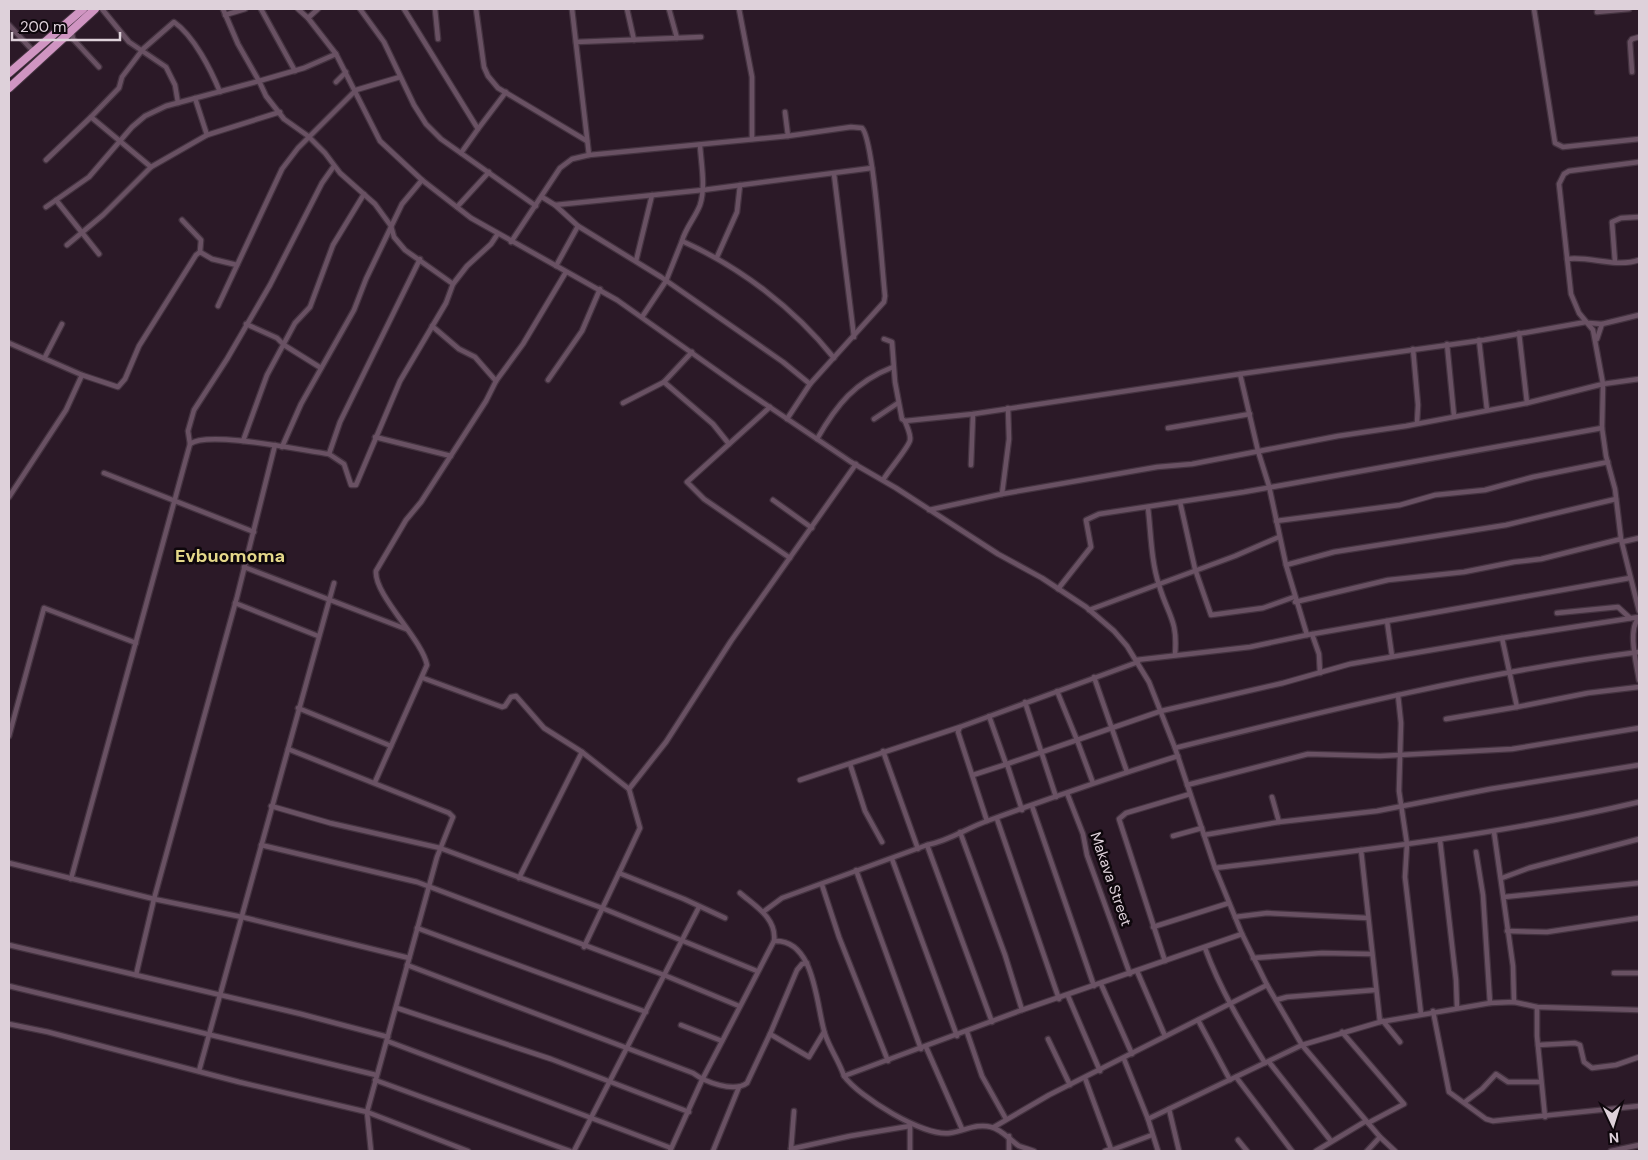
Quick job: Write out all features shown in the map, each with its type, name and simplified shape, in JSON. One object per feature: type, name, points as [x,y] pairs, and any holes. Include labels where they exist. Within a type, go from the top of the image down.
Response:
[{"type":"highway","points":[[9,73],[83,9]]},
{"type":"highway","points":[[9,88],[95,9]]},
{"type":"street","points":[[102,9],[129,42],[143,49],[166,67],[175,85],[178,103]]},
{"type":"street","points":[[223,9],[238,44],[266,96],[284,118],[308,136],[325,153],[334,166],[375,204],[391,226],[399,243],[453,284]]},
{"type":"street","points":[[225,15],[245,9]]},
{"type":"street","points":[[261,9],[295,71]]},
{"type":"street","points":[[298,9],[308,18],[336,54],[356,90],[376,135],[394,156],[456,207],[497,235],[600,290],[642,317],[817,439],[1058,589],[1089,610],[1114,631],[1137,661],[1161,711],[1215,868],[1242,934],[1267,985],[1302,1044],[1367,1122],[1394,1151]]},
{"type":"street","points":[[308,18],[318,9]]},
{"type":"street","points":[[360,9],[384,42],[400,78],[426,124],[440,139],[536,206]]},
{"type":"street","points":[[404,9],[478,129]]},
{"type":"street","points":[[435,9],[438,39]]},
{"type":"street","points":[[476,9],[484,67],[488,76],[506,92],[587,141]]},
{"type":"street","points":[[572,9],[589,155]]},
{"type":"street","points":[[627,9],[634,40]]},
{"type":"street","points":[[669,9],[677,38]]},
{"type":"street","points":[[738,9],[752,78],[752,139]]},
{"type":"street","points":[[1534,9],[1555,143],[1563,148],[1639,139]]},
{"type":"street","points":[[1597,12],[1629,9]]},
{"type":"street","points":[[46,160],[91,118],[119,88],[122,77],[143,49],[174,22],[191,41],[211,70],[220,92]]},
{"type":"street","points":[[67,23],[73,30],[73,39],[99,66]]},
{"type":"street","points":[[9,25],[34,52]]},
{"type":"street","points":[[576,42],[701,37]]},
{"type":"street","points":[[1632,72],[1630,42],[1632,39],[1639,38]]},
{"type":"street","points":[[46,207],[89,178],[132,127],[145,116],[194,98],[295,71],[336,54]]},
{"type":"street","points":[[336,82],[346,72]]},
{"type":"street","points":[[218,306],[282,169],[308,136],[356,90],[400,78]]},
{"type":"street","points":[[461,153],[506,92]]},
{"type":"street","points":[[194,98],[208,135]]},
{"type":"street","points":[[67,245],[104,215],[151,167],[208,135],[280,112]]},
{"type":"street","points":[[785,112],[788,136]]},
{"type":"street","points":[[91,118],[151,167]]},
{"type":"street","points":[[511,242],[564,163],[589,155],[788,136],[859,126],[866,133],[872,168],[885,296],[884,302],[810,384],[787,419]]},
{"type":"street","points":[[642,317],[666,281],[685,230],[700,206],[703,190],[700,145]]},
{"type":"street","points":[[1639,162],[1569,171],[1564,174],[1559,188],[1571,294],[1579,313],[1587,322],[1596,341],[1603,384],[1602,428],[1622,540],[1639,611]]},
{"type":"street","points":[[72,878],[190,444],[188,431],[194,410],[270,285],[322,183],[334,166]]},
{"type":"street","points":[[555,205],[740,186],[872,168]]},
{"type":"street","points":[[456,207],[489,172]]},
{"type":"street","points":[[834,174],[854,337]]},
{"type":"street","points":[[282,447],[301,404],[354,310],[402,204],[422,180]]},
{"type":"street","points":[[717,257],[737,212],[740,186]]},
{"type":"street","points":[[243,441],[267,375],[295,323],[310,307],[333,245],[364,194]]},
{"type":"street","points":[[636,261],[652,195]]},
{"type":"street","points":[[542,197],[555,205],[578,226],[666,281],[783,362],[810,384]]},
{"type":"street","points":[[56,200],[99,254]]},
{"type":"street","points":[[1615,262],[1612,222],[1621,218],[1639,217]]},
{"type":"street","points":[[9,343],[114,387],[121,385],[139,346],[167,304],[188,265],[200,252],[201,240],[182,220]]},
{"type":"street","points":[[556,266],[578,226]]},
{"type":"street","points":[[190,444],[196,441],[210,440],[243,441],[329,454],[344,464],[349,482],[356,485],[400,381],[450,295],[453,284],[467,266],[491,244],[497,235]]},
{"type":"street","points":[[682,241],[717,257],[748,277],[790,312],[823,344],[834,358]]},
{"type":"street","points":[[200,252],[212,258],[237,265]]},
{"type":"street","points":[[1567,259],[1583,258],[1629,263],[1639,260]]},
{"type":"street","points":[[329,454],[340,422],[420,259]]},
{"type":"street","points":[[375,782],[423,678],[427,662],[377,580],[376,571],[406,520],[421,502],[486,401],[496,381],[523,344],[566,272]]},
{"type":"street","points":[[548,380],[582,331],[600,290]]},
{"type":"street","points":[[905,421],[973,414],[1479,340],[1587,322],[1602,324],[1639,314]]},
{"type":"street","points":[[45,357],[62,324]]},
{"type":"street","points":[[246,324],[276,338],[322,368]]},
{"type":"street","points":[[1596,341],[1602,324]]},
{"type":"street","points":[[432,326],[459,349],[475,357],[496,381]]},
{"type":"street","points":[[1519,333],[1528,403]]},
{"type":"street","points":[[883,480],[894,461],[909,445],[910,436],[905,421],[902,419],[898,404],[892,342],[884,339]]},
{"type":"street","points":[[1479,340],[1487,410]]},
{"type":"street","points":[[1447,344],[1454,416]]},
{"type":"street","points":[[1413,349],[1418,405],[1417,423]]},
{"type":"street","points":[[623,403],[664,382],[692,352]]},
{"type":"street","points":[[817,439],[828,420],[857,386],[893,367]]},
{"type":"street","points":[[9,497],[66,410],[82,374]]},
{"type":"street","points":[[1240,374],[1258,450],[1269,486],[1279,537],[1295,600],[1319,654],[1320,673]]},
{"type":"street","points":[[929,510],[1002,494],[1157,468],[1192,464],[1258,450],[1528,403],[1603,384],[1639,379]]},
{"type":"street","points":[[664,382],[713,424],[729,444]]},
{"type":"street","points":[[874,419],[898,404]]},
{"type":"street","points":[[770,407],[695,472],[687,484],[704,499],[790,558]]},
{"type":"street","points":[[1002,494],[1009,440],[1008,408]]},
{"type":"street","points":[[971,465],[973,414]]},
{"type":"street","points":[[1168,428],[1250,414]]},
{"type":"street","points":[[1058,589],[1091,547],[1086,522],[1087,518],[1099,514],[1148,508],[1602,428]]},
{"type":"street","points":[[375,437],[410,444],[451,456]]},
{"type":"street","points":[[136,975],[154,899],[254,532],[275,445]]},
{"type":"street","points":[[1276,522],[1400,505],[1436,495],[1485,490],[1533,477],[1608,462]]},
{"type":"street","points":[[629,789],[666,742],[731,642],[856,464]]},
{"type":"street","points":[[104,473],[254,532]]},
{"type":"street","points":[[1286,565],[1334,552],[1514,524],[1616,499]]},
{"type":"street","points":[[773,500],[812,528]]},
{"type":"street","points":[[1180,502],[1195,569],[1211,615],[1263,608],[1388,580],[1464,572],[1514,562],[1541,559],[1622,540],[1639,538]]},
{"type":"street","points":[[1148,508],[1158,584],[1174,621],[1177,634],[1175,655]]},
{"type":"street","points":[[1089,610],[1195,569],[1235,556],[1279,537]]},
{"type":"street","points":[[244,567],[406,629]]},
{"type":"street","points":[[800,780],[960,727],[1137,661],[1250,647],[1310,634],[1630,578]]},
{"type":"street","points":[[199,1071],[334,583]]},
{"type":"street","points":[[235,603],[318,636]]},
{"type":"street","points":[[1557,613],[1618,607],[1630,618]]},
{"type":"street","points":[[9,736],[44,608],[136,643]]},
{"type":"street","points":[[973,775],[1161,711],[1320,673],[1392,656],[1639,617]]},
{"type":"street","points":[[1639,617],[1633,633],[1637,652],[1639,680]]},
{"type":"street","points":[[1387,621],[1392,656]]},
{"type":"street","points":[[1502,638],[1517,707]]},
{"type":"street","points":[[1175,748],[1352,704],[1510,673],[1637,652]]},
{"type":"street","points":[[1094,677],[1127,772]]},
{"type":"street","points":[[423,678],[502,707],[505,706],[511,697],[516,696],[544,728],[582,752],[629,789],[640,828],[584,946]]},
{"type":"street","points":[[1446,719],[1588,693],[1639,687]]},
{"type":"street","points":[[1057,690],[1093,782]]},
{"type":"street","points":[[1398,695],[1399,791],[1407,844],[1405,877],[1421,1014]]},
{"type":"street","points":[[1025,702],[1056,797]]},
{"type":"street","points":[[298,708],[391,746]]},
{"type":"street","points":[[988,716],[1022,810]]},
{"type":"street","points":[[960,727],[958,732],[987,821]]},
{"type":"street","points":[[1187,785],[1308,754],[1399,755],[1512,749],[1639,728]]},
{"type":"street","points":[[288,749],[375,782],[452,815],[453,819],[440,848],[367,1112],[371,1151]]},
{"type":"street","points":[[519,878],[582,752]]},
{"type":"street","points":[[883,752],[918,849]]},
{"type":"street","points":[[763,912],[782,898],[822,885],[856,870],[927,845],[942,842],[987,821],[1022,810],[1093,782],[1178,756]]},
{"type":"street","points":[[850,764],[865,811],[882,842]]},
{"type":"street","points":[[1204,835],[1279,822],[1377,811],[1639,765]]},
{"type":"street","name":"Makava Street","points":[[1067,793],[1083,834],[1087,854],[1130,974]]},
{"type":"street","points":[[1165,962],[1119,819],[1126,813],[1190,794]]},
{"type":"street","points":[[1272,797],[1279,822]]},
{"type":"street","points":[[1215,868],[1494,832],[1559,821],[1639,802]]},
{"type":"street","points":[[271,806],[440,848],[602,908],[757,971]]},
{"type":"street","points":[[1032,806],[1094,986]]},
{"type":"street","points":[[997,818],[1059,999]]},
{"type":"street","points":[[1173,836],[1202,828]]},
{"type":"street","points":[[960,832],[1005,955],[1022,1010]]},
{"type":"street","points":[[1494,832],[1513,966],[1514,1002]]},
{"type":"street","points":[[1502,878],[1529,868],[1639,839]]},
{"type":"street","points":[[1440,840],[1456,980],[1457,1008]]},
{"type":"street","points":[[261,845],[417,882],[664,975],[739,1006]]},
{"type":"street","points":[[927,845],[992,1022]]},
{"type":"street","points":[[1361,850],[1375,990],[1382,1022],[1400,1042]]},
{"type":"street","points":[[1476,852],[1483,895],[1490,1003]]},
{"type":"street","points":[[892,858],[957,1036]]},
{"type":"street","points":[[9,863],[154,899],[409,958]]},
{"type":"street","points":[[856,870],[923,1048],[962,1129]]},
{"type":"street","points":[[619,873],[725,918]]},
{"type":"street","points":[[1504,897],[1639,883]]},
{"type":"street","points":[[822,885],[839,937],[888,1061]]},
{"type":"street","points":[[9,945],[221,995],[387,1039],[592,1117],[671,1150],[702,1080],[774,941],[775,931],[763,912],[740,893]]},
{"type":"street","points":[[1153,927],[1229,903]]},
{"type":"street","points":[[574,1151],[611,1083],[699,907]]},
{"type":"street","points":[[1235,918],[1267,913],[1368,918]]},
{"type":"street","points":[[1507,932],[1547,932],[1639,918]]},
{"type":"street","points":[[417,928],[646,1012]]},
{"type":"street","points":[[844,1076],[957,1036],[1022,1010],[1068,996],[1242,934]]},
{"type":"street","points":[[774,941],[781,940],[791,945],[807,963],[814,978],[824,1032],[844,1076],[852,1087],[887,1113],[910,1124],[949,1133],[979,1126],[994,1127],[1070,1085],[1267,985]]},
{"type":"street","points":[[1205,948],[1214,973],[1237,1020],[1267,1063],[1331,1141]]},
{"type":"street","points":[[1253,958],[1322,953],[1371,954]]},
{"type":"street","points":[[407,965],[693,1073],[702,1080],[739,1086],[747,1083],[797,970],[802,964],[807,963]]},
{"type":"street","points":[[1137,971],[1165,1036]]},
{"type":"street","points":[[1614,973],[1639,973]]},
{"type":"street","points":[[1101,984],[1132,1054]]},
{"type":"street","points":[[9,986],[209,1034],[376,1077],[570,1151]]},
{"type":"street","points":[[1276,1000],[1294,996],[1375,990]]},
{"type":"street","points":[[1068,996],[1100,1071]]},
{"type":"street","points":[[1148,1119],[1267,1063],[1302,1044],[1382,1022],[1433,1011],[1490,1003],[1514,1002],[1537,1007],[1639,1010]]},
{"type":"street","points":[[1537,1007],[1538,1045],[1545,1117]]},
{"type":"street","points":[[397,1008],[550,1059],[689,1112]]},
{"type":"street","points":[[1433,1011],[1449,1092],[1458,1101],[1465,1102],[1486,1119],[1493,1121],[1545,1117],[1639,1106]]},
{"type":"street","points":[[1198,1020],[1230,1080]]},
{"type":"street","points":[[9,1024],[48,1032],[367,1112],[468,1151]]},
{"type":"street","points":[[682,1026],[722,1040]]},
{"type":"street","points":[[770,1034],[809,1057],[824,1032]]},
{"type":"street","points":[[967,1032],[982,1076],[1006,1119]]},
{"type":"street","points":[[1316,1151],[1331,1141],[1404,1104],[1342,1032]]},
{"type":"street","points":[[1048,1039],[1070,1085]]},
{"type":"street","points":[[1538,1045],[1580,1045],[1584,1062],[1592,1068],[1616,1064],[1639,1057]]},
{"type":"street","points":[[1124,1059],[1148,1119],[1158,1151]]},
{"type":"street","points":[[1465,1102],[1482,1089],[1496,1074],[1508,1082],[1541,1082]]},
{"type":"street","points":[[1236,1077],[1292,1151]]},
{"type":"street","points":[[1084,1078],[1112,1150]]},
{"type":"street","points":[[713,1151],[739,1086]]},
{"type":"street","points":[[1169,1109],[1173,1134],[1179,1151]]},
{"type":"street","points":[[794,1111],[792,1150],[910,1124]]},
{"type":"street","points":[[910,1124],[910,1151]]},
{"type":"street","points":[[994,1127],[998,1132],[1009,1136],[1019,1146],[1034,1151]]},
{"type":"street","points":[[1105,1151],[1152,1135]]},
{"type":"street","points":[[1009,1136],[1009,1151]]},
{"type":"street","points":[[1367,1151],[1380,1137]]},
{"type":"street","points":[[1238,1140],[1247,1151]]},
{"type":"street","points":[[1611,1151],[1639,1145]]},
{"type":"district","name":"Evbuomoma","points":[[230,556]]}]
